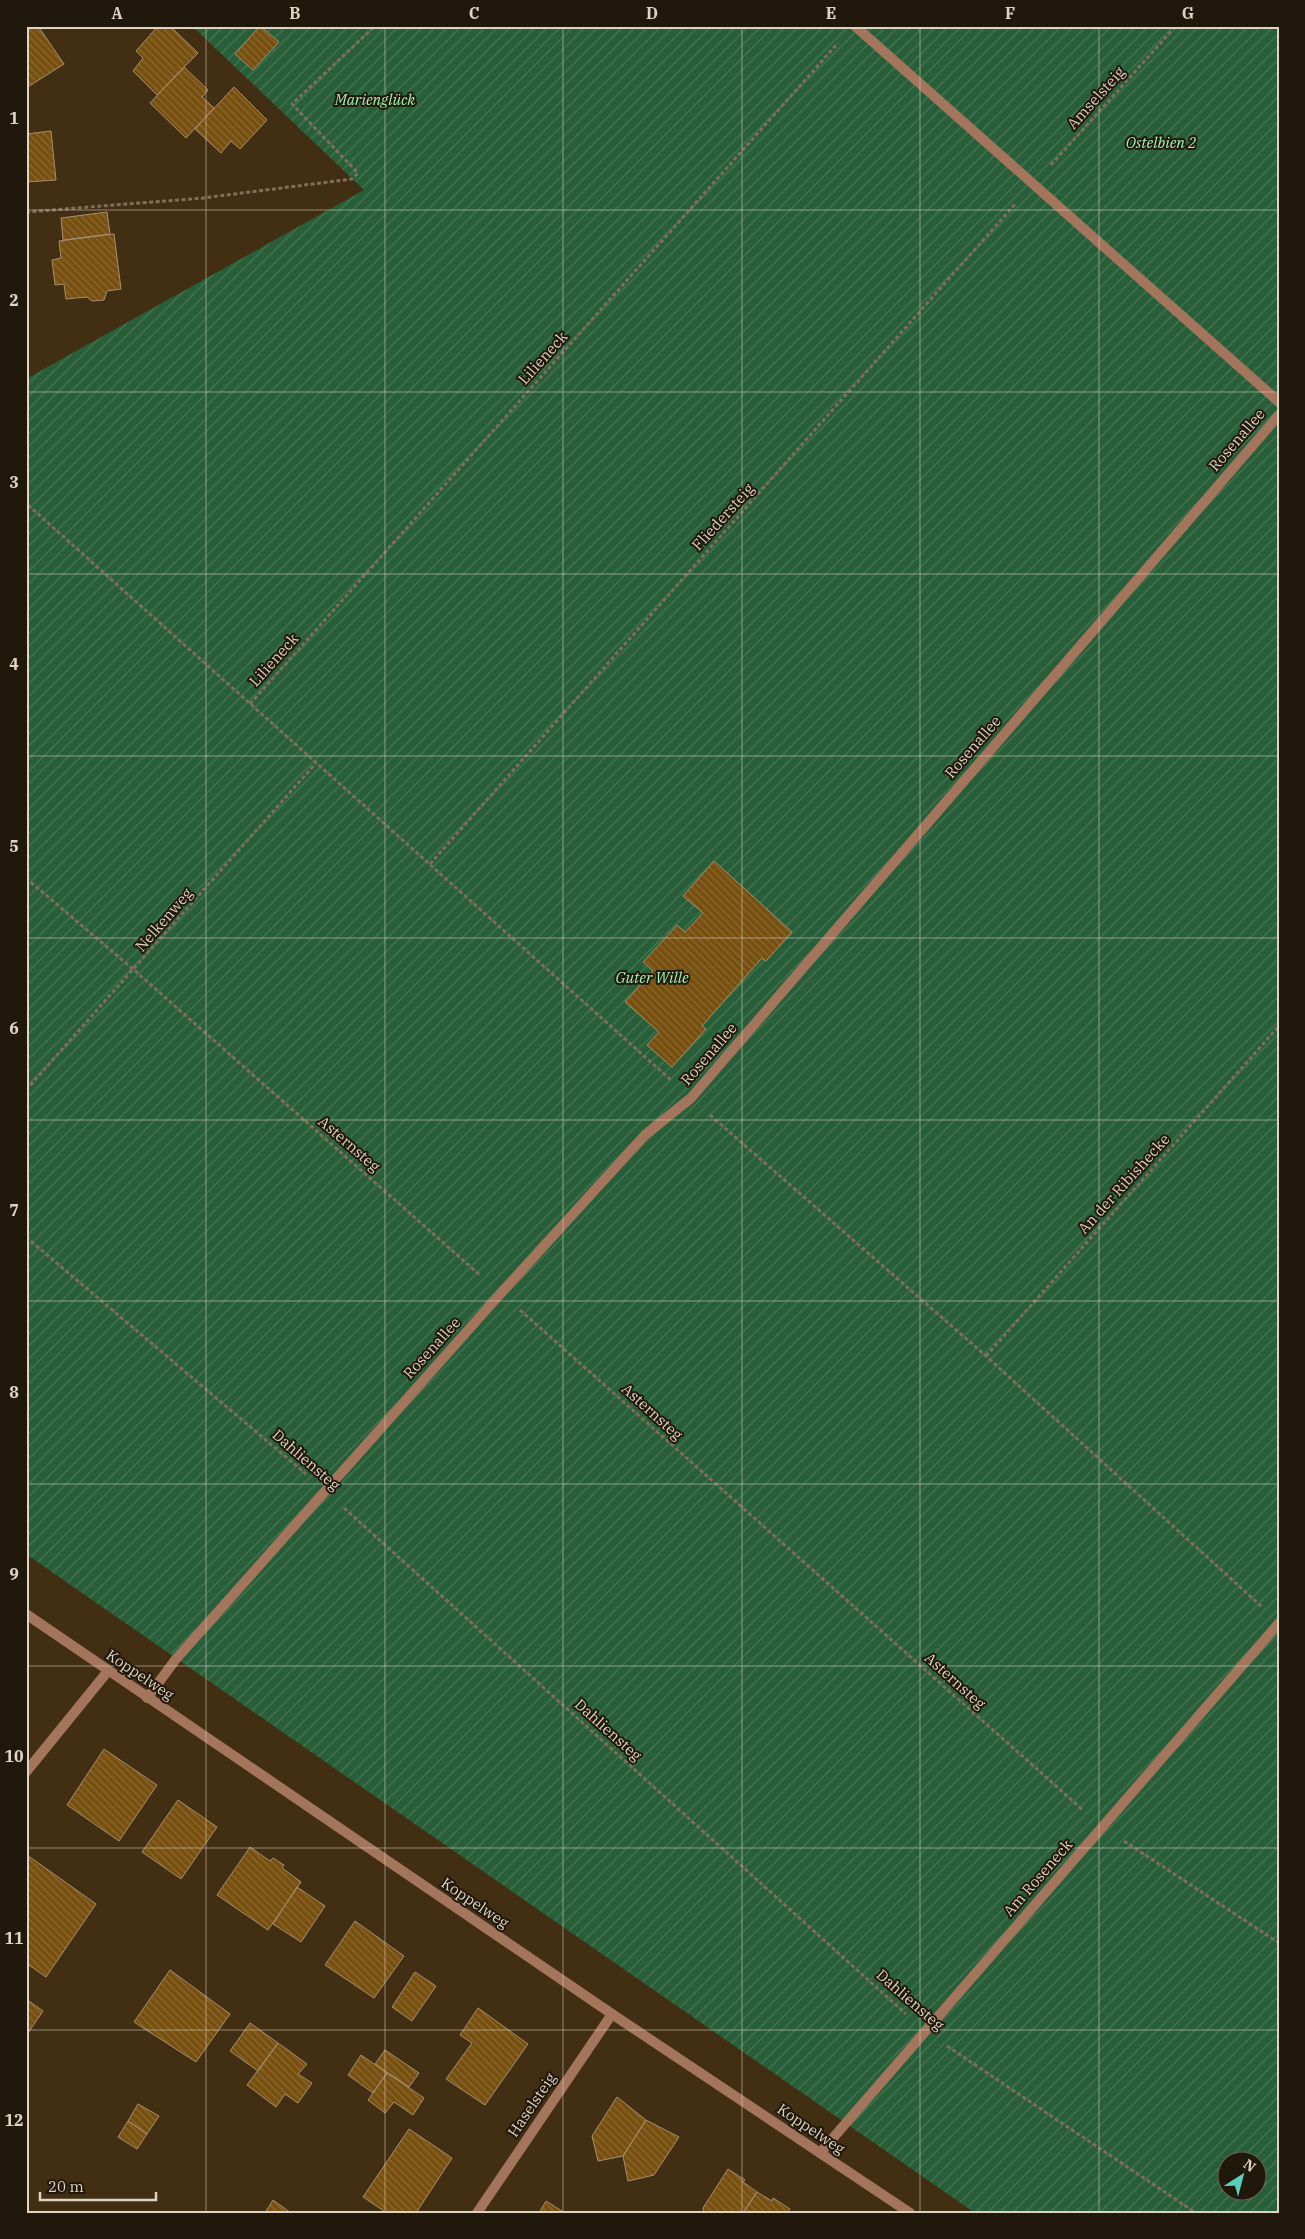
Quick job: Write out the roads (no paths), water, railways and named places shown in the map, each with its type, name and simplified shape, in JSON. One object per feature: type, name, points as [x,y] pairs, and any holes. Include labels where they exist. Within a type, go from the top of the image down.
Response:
[{"type":"street","points":[[855,26],[1279,402]]},
{"type":"street","name":"Rosenallee","points":[[147,1698],[176,1659],[501,1293],[645,1135],[691,1098],[1279,415]]},
{"type":"street","name":"Koppelweg","points":[[26,1614],[108,1672],[612,2014],[910,2213]]},
{"type":"street","name":"Am Roseneck","points":[[820,2153],[1279,1623]]},
{"type":"street","points":[[26,1772],[108,1672]]},
{"type":"street","name":"Haselsteig","points":[[477,2213],[612,2014]]},
{"type":"park label","name":"Marienglück","points":[[375,100]]},
{"type":"park label","name":"Ostelbien 2","points":[[1161,143]]},
{"type":"park label","name":"Guter Wille","points":[[652,978]]}]
